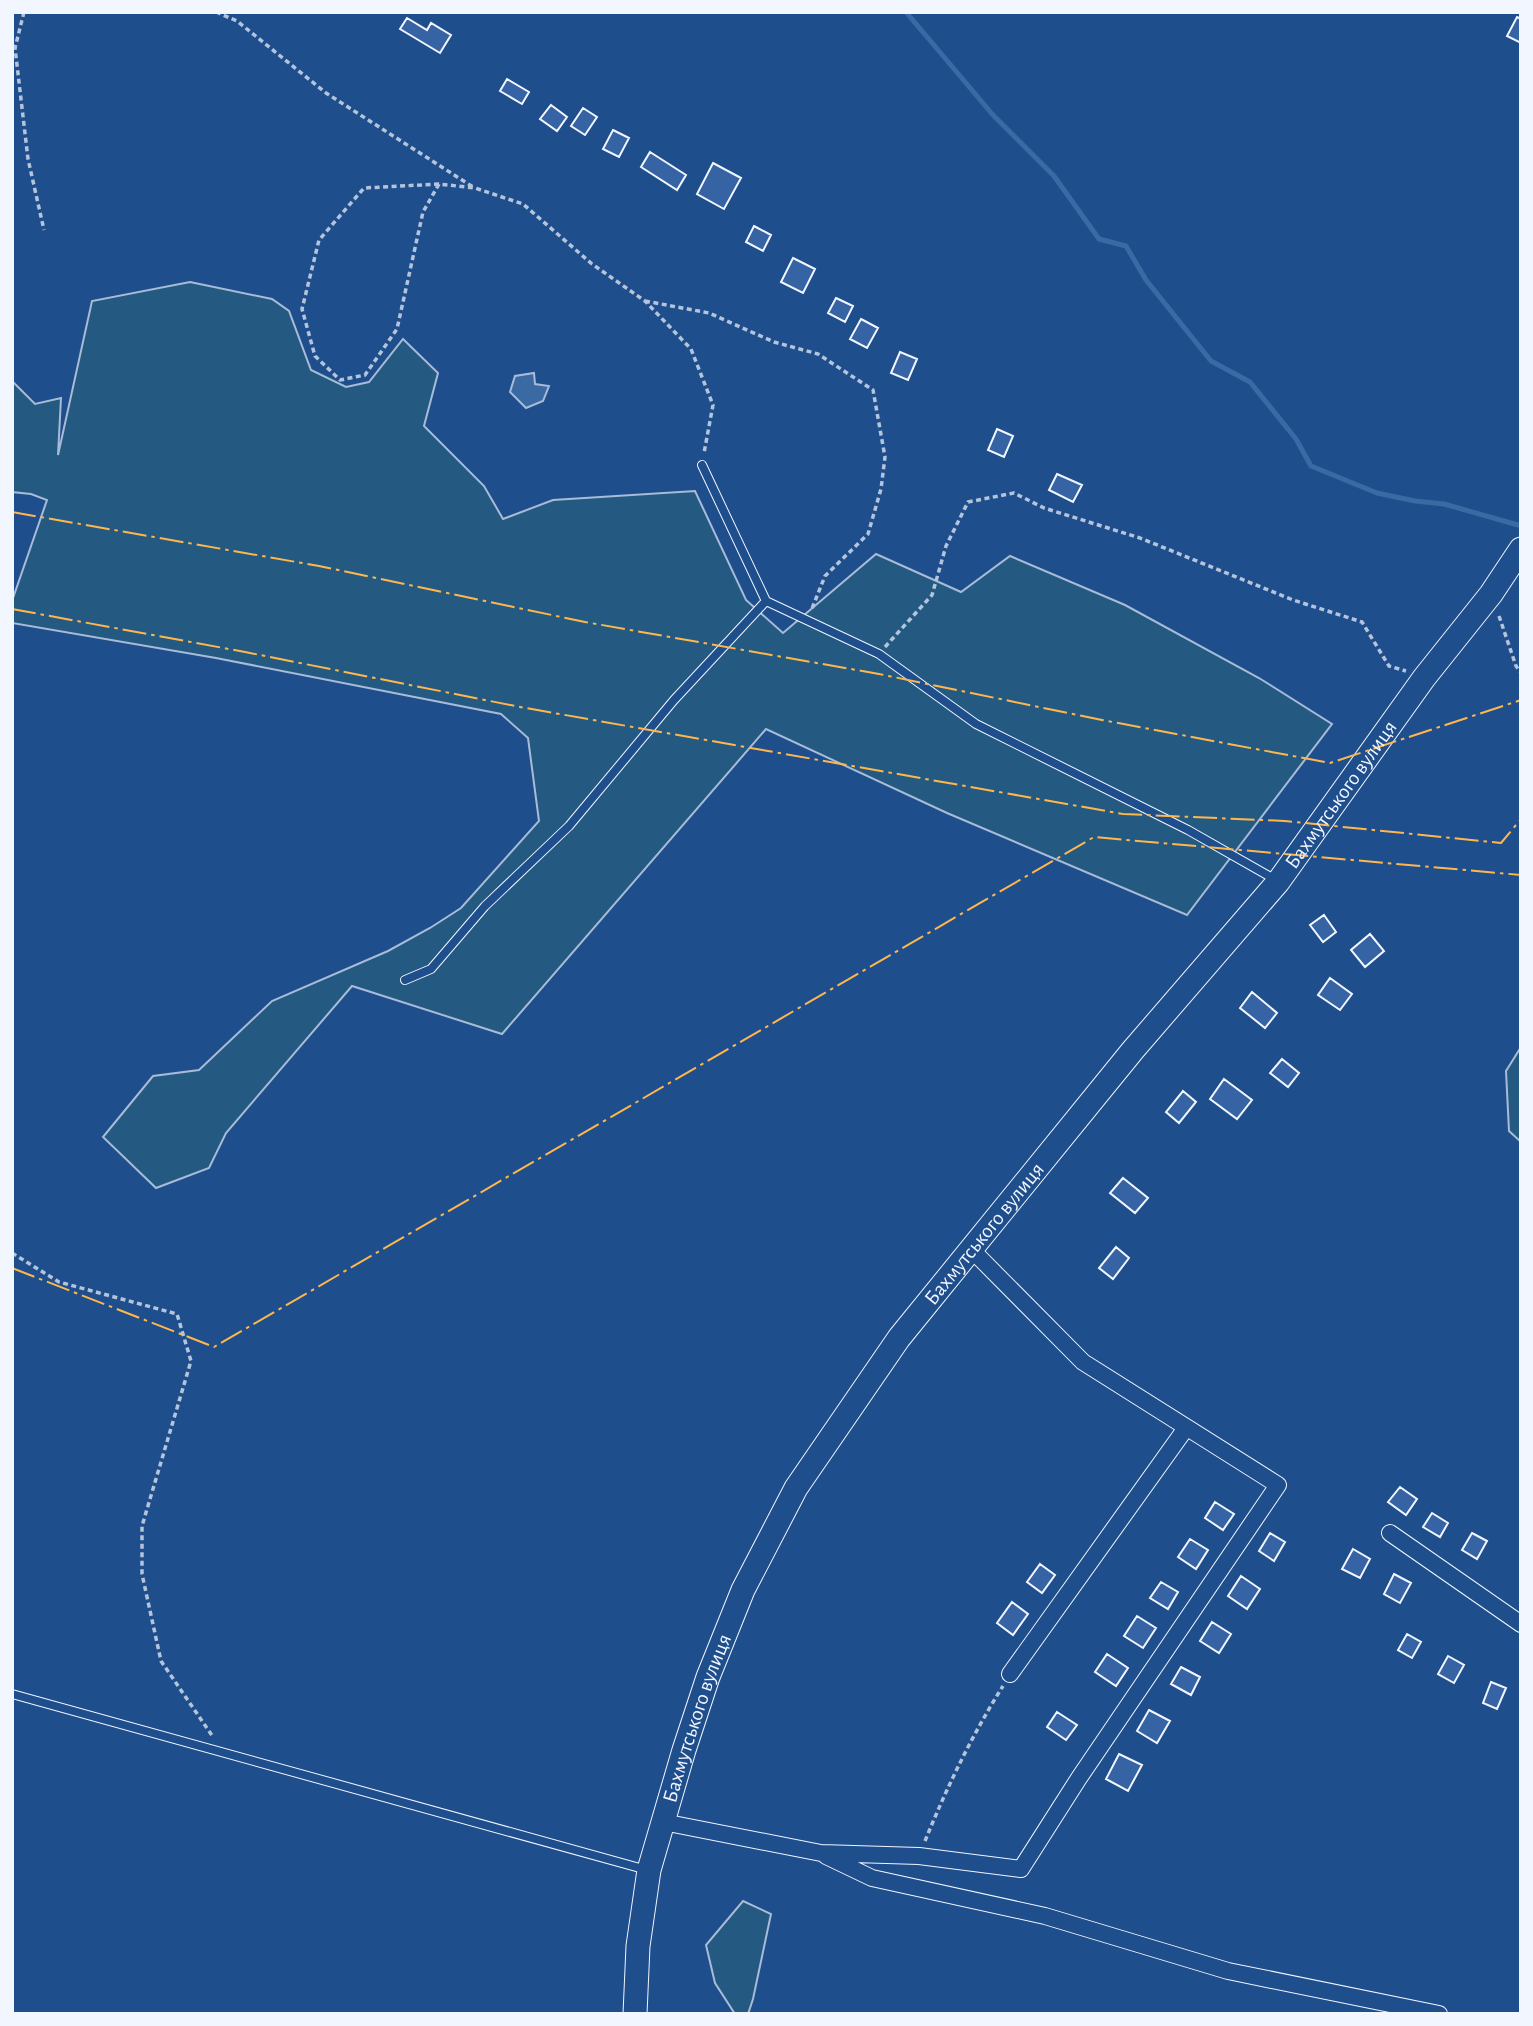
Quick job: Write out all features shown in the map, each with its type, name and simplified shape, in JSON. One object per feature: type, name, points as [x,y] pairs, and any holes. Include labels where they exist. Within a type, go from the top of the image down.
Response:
[{"type":"main road","name":"Бахмутського вулиця","points":[[635,2014],[638,1946],[649,1870],[663,1822],[708,1677],[743,1590],[796,1488],[899,1338],[1133,1050],[1278,882],[1424,678],[1491,594],[1521,548]]},
{"type":"street","points":[[663,1822],[821,1853],[919,1856],[1021,1869],[1079,1778],[1278,1485],[1083,1362],[971,1249]]},
{"type":"street","points":[[1010,1674],[1186,1428]]},
{"type":"street","points":[[1390,1533],[1521,1624]]},
{"type":"street","points":[[821,1853],[872,1878],[1045,1916],[1228,1970],[1439,2014]]},
{"type":"lane","points":[[702,465],[766,601],[879,654],[976,724],[1188,830],[1278,882]]},
{"type":"lane","points":[[405,980],[431,969],[485,906],[569,826],[674,700],[766,601]]},
{"type":"lane","points":[[12,1694],[649,1870]]},
{"type":"path","points":[[24,12],[15,48],[27,159],[44,230]]},
{"type":"path","points":[[216,12],[237,21],[327,93],[475,188]]},
{"type":"path","points":[[439,184],[423,212],[397,329],[365,375],[340,380],[315,356],[302,309],[319,240],[364,188],[439,184],[475,188],[523,204],[592,264],[645,301],[691,349],[713,405],[702,465]]},
{"type":"path","points":[[645,301],[709,313],[774,342],[818,354],[873,390],[885,457],[881,489],[868,534],[825,576],[807,619]]},
{"type":"path","points":[[879,654],[932,595],[946,546],[968,502],[1014,493],[1044,508],[1140,538],[1293,600],[1362,622],[1389,666],[1424,678]]},
{"type":"path","points":[[1491,594],[1516,666],[1521,673]]},
{"type":"path","points":[[12,1253],[59,1282],[177,1314],[191,1361],[142,1526],[142,1574],[160,1661],[224,1752]]},
{"type":"path","points":[[919,1856],[948,1784],[982,1719],[1010,1674]]},
{"type":"shaded area","points":[[190,282],[272,299],[289,311],[311,370],[346,387],[369,382],[403,339],[438,373],[424,426],[484,486],[503,519],[553,500],[695,491],[746,600],[783,633],[876,554],[961,592],[1010,556],[1125,605],[1259,678],[1332,724],[1187,915],[947,813],[766,729],[502,1034],[352,986],[226,1133],[209,1168],[156,1188],[103,1137],[153,1076],[199,1070],[272,1001],[388,951],[461,908],[539,821],[528,738],[501,714],[216,658],[12,623],[12,601],[47,500],[31,494],[12,492],[12,381],[35,404],[61,398],[58,455],[92,301]]},
{"type":"shaded area","points":[[534,373],[535,384],[549,386],[543,401],[526,408],[510,392],[515,376]]},
{"type":"shaded area","points":[[1521,1047],[1521,1142],[1509,1131],[1506,1071]]},
{"type":"shaded area","points":[[743,1901],[771,1914],[748,2014],[735,2014],[715,1983],[706,1945]]},
{"type":"building","points":[[1517,17],[1521,19],[1521,43],[1507,36]]},
{"type":"building","points":[[407,18],[427,30],[431,23],[451,35],[440,53],[400,29]]},
{"type":"building","points":[[507,79],[529,92],[522,104],[500,91]]},
{"type":"building","points":[[551,105],[567,117],[557,131],[540,119]]},
{"type":"building","points":[[583,108],[597,117],[585,135],[571,126]]},
{"type":"building","points":[[613,130],[629,138],[619,157],[603,149]]},
{"type":"building","points":[[650,152],[686,175],[677,190],[641,167]]},
{"type":"building","points":[[713,163],[741,178],[724,209],[697,194]]},
{"type":"building","points":[[754,226],[771,235],[763,251],[746,242]]},
{"type":"building","points":[[793,258],[815,269],[803,293],[781,282]]},
{"type":"building","points":[[836,298],[853,306],[845,322],[828,313]]},
{"type":"building","points":[[861,319],[878,328],[867,348],[850,339]]},
{"type":"building","points":[[900,352],[917,359],[908,380],[891,373]]},
{"type":"building","points":[[997,429],[1013,436],[1004,457],[988,450]]},
{"type":"building","points":[[1057,474],[1082,485],[1073,502],[1049,490]]},
{"type":"building","points":[[1324,915],[1336,932],[1323,942],[1310,925]]},
{"type":"building","points":[[1370,934],[1384,951],[1365,967],[1351,950]]},
{"type":"building","points":[[1330,978],[1352,994],[1340,1010],[1318,995]]},
{"type":"building","points":[[1252,992],[1277,1013],[1265,1028],[1240,1008]]},
{"type":"building","points":[[1282,1059],[1299,1073],[1288,1087],[1270,1073]]},
{"type":"building","points":[[1224,1079],[1252,1100],[1237,1119],[1210,1099]]},
{"type":"building","points":[[1183,1091],[1196,1102],[1179,1123],[1166,1112]]},
{"type":"building","points":[[1123,1178],[1148,1198],[1135,1213],[1110,1193]]},
{"type":"building","points":[[1116,1247],[1129,1258],[1113,1279],[1099,1268]]},
{"type":"building","points":[[1400,1487],[1417,1499],[1406,1515],[1388,1502]]},
{"type":"building","points":[[1215,1502],[1234,1514],[1223,1530],[1205,1518]]},
{"type":"building","points":[[1432,1513],[1448,1523],[1440,1537],[1423,1527]]},
{"type":"building","points":[[1270,1533],[1285,1542],[1274,1561],[1259,1551]]},
{"type":"building","points":[[1472,1533],[1487,1541],[1477,1559],[1462,1550]]},
{"type":"building","points":[[1190,1539],[1208,1550],[1196,1569],[1178,1557]]},
{"type":"building","points":[[1353,1549],[1370,1559],[1360,1578],[1342,1569]]},
{"type":"building","points":[[1040,1564],[1055,1575],[1042,1593],[1027,1582]]},
{"type":"building","points":[[1394,1574],[1411,1583],[1400,1603],[1384,1594]]},
{"type":"building","points":[[1241,1576],[1260,1589],[1247,1609],[1228,1596]]},
{"type":"building","points":[[1161,1582],[1178,1592],[1168,1609],[1150,1598]]},
{"type":"building","points":[[1012,1602],[1028,1614],[1013,1635],[997,1623]]},
{"type":"building","points":[[1137,1616],[1156,1628],[1143,1648],[1124,1636]]},
{"type":"building","points":[[1212,1622],[1231,1634],[1219,1653],[1200,1641]]},
{"type":"building","points":[[1407,1634],[1421,1642],[1412,1658],[1398,1650]]},
{"type":"building","points":[[1107,1654],[1128,1668],[1116,1686],[1095,1672]]},
{"type":"building","points":[[1448,1656],[1464,1665],[1454,1683],[1438,1674]]},
{"type":"building","points":[[1181,1667],[1200,1677],[1191,1695],[1171,1684]]},
{"type":"building","points":[[1491,1682],[1506,1688],[1497,1709],[1483,1703]]},
{"type":"building","points":[[1149,1710],[1170,1721],[1157,1743],[1137,1731]]},
{"type":"building","points":[[1057,1712],[1077,1725],[1066,1740],[1047,1727]]},
{"type":"building","points":[[1119,1754],[1142,1765],[1128,1791],[1106,1779]]},
{"type":"waterway","points":[[906,12],[993,115],[1054,176],[1099,239],[1126,246],[1146,280],[1211,361],[1250,382],[1296,439],[1311,466],[1377,493],[1444,504],[1518,525]]},
{"type":"power","points":[[12,512],[319,566],[585,622],[879,674],[1330,763],[1521,700]]},
{"type":"power","points":[[12,609],[520,707],[1123,814],[1285,821],[1501,843],[1521,819]]},
{"type":"power","points":[[12,1268],[214,1347],[1094,837],[1521,875]]}]
